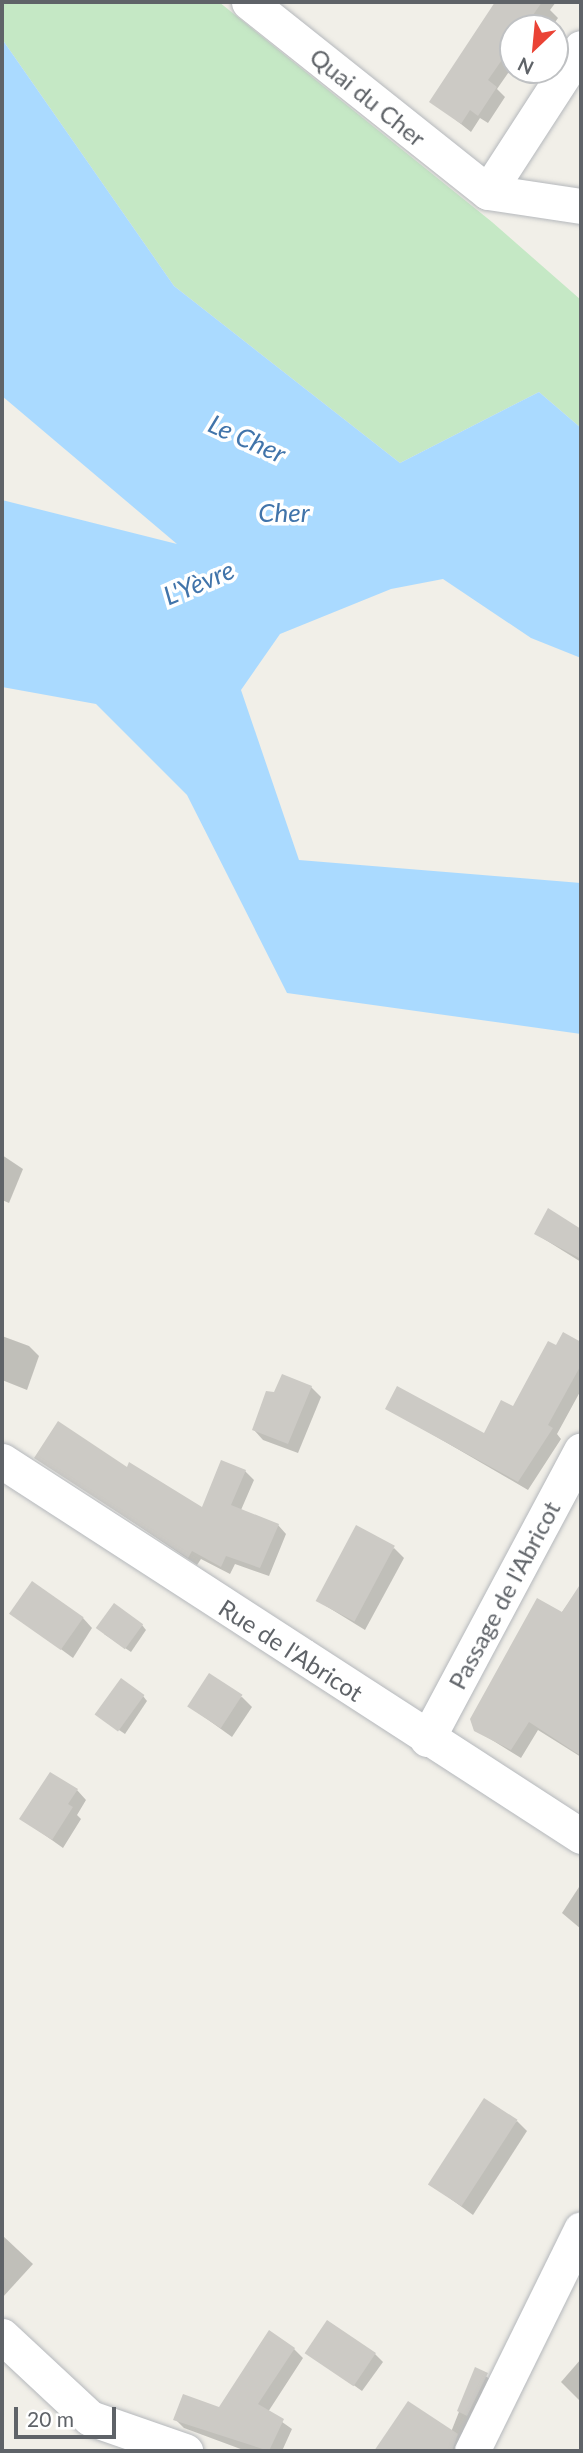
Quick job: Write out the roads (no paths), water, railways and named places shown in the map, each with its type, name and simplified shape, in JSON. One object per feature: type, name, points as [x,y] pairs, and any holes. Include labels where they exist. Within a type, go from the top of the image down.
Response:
[{"type":"street","name":"Quai du Cher","points":[[249,2],[488,192]]},
{"type":"street","points":[[581,48],[488,192],[581,206]]},
{"type":"street","name":"Passage de l'Abricot","points":[[427,1739],[581,1450]]},
{"type":"street","name":"Rue de l'Abricot","points":[[2,1461],[427,1739],[581,1836]]},
{"type":"street","points":[[472,2451],[581,2229]]},
{"type":"street","points":[[2,2336],[109,2439],[185,2451]]},
{"type":"water","name":"Cher","points":[[2,39],[174,286],[400,463],[539,392],[581,428],[581,658],[531,638],[443,579],[391,589],[280,634],[241,690],[299,860],[581,883],[581,1034],[287,993],[187,795],[96,704],[2,687],[2,500],[177,544],[2,396]]},
{"type":"water label","name":"Le Cher","points":[[247,439]]},
{"type":"water label","name":"L'Yèvre","points":[[199,583]]}]
